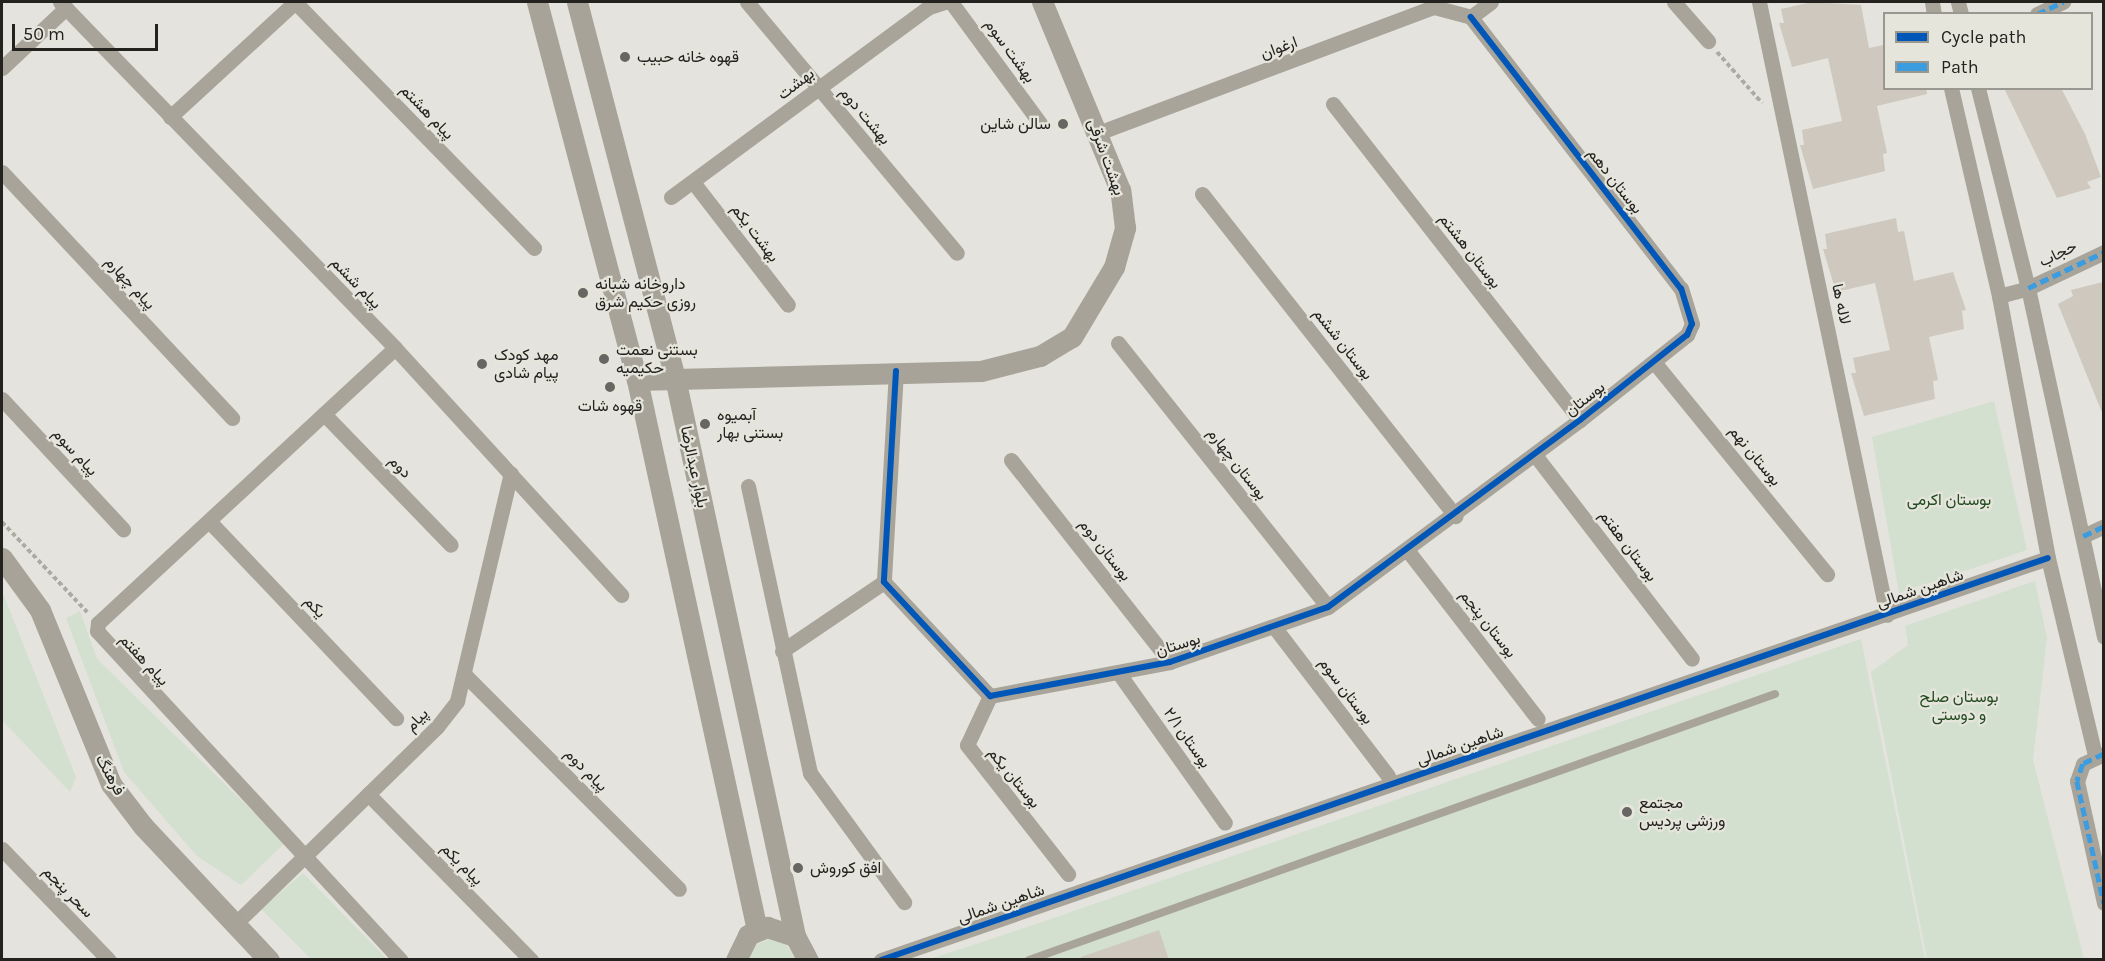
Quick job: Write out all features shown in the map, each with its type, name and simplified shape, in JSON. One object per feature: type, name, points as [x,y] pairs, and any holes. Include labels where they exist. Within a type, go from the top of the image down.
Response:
[{"type":"main road","points":[[537,2],[637,380],[758,930]]},
{"type":"main road","name":"بلوار عبدالرضا","points":[[577,2],[675,378],[795,936],[808,960]]},
{"type":"main road","name":"بهشت شرقی","points":[[637,380],[896,371],[981,371],[1040,356],[1072,337],[1114,267],[1125,228],[1120,190],[1042,2]]},
{"type":"main road","name":"فرهنگ","points":[[2,558],[40,610],[111,784],[233,926],[268,960]]},
{"type":"main road","points":[[736,960],[741,943],[758,930],[777,927],[795,936]]},
{"type":"street","points":[[170,117],[295,2]]},
{"type":"street","name":"پیام هشتم","points":[[295,2],[534,248]]},
{"type":"street","name":"بهشت دوم","points":[[747,2],[957,253]]},
{"type":"street","name":"بهشت","points":[[671,197],[819,89],[944,2]]},
{"type":"street","name":"بهشت سوم","points":[[951,2],[1040,123]]},
{"type":"street","points":[[1472,17],[1491,2]]},
{"type":"street","points":[[1674,2],[1708,41]]},
{"type":"street","name":"لاله ها","points":[[1759,2],[1887,615]]},
{"type":"street","points":[[2041,12],[2063,2]]},
{"type":"street","name":"ارغوان","points":[[1098,133],[1435,4],[1472,17]]},
{"type":"street","points":[[2,68],[63,5]]},
{"type":"street","name":"پیام ششم","points":[[63,5],[395,348],[512,473],[621,595]]},
{"type":"street","name":"بوستان دهم","points":[[1472,17],[1688,300],[1692,324],[1687,334],[1654,362]]},
{"type":"street","points":[[1951,90],[1999,296],[2048,558],[2099,755],[2083,764],[2078,781],[2103,903]]},
{"type":"street","points":[[1978,90],[2028,288],[2103,637]]},
{"type":"street","name":"بوستان هشتم","points":[[1333,104],[1580,420]]},
{"type":"street","name":"پیام چهارم","points":[[2,172],[232,418]]},
{"type":"street","name":"بهشت یکم","points":[[693,182],[788,305]]},
{"type":"street","name":"بوستان ششم","points":[[1202,194],[1455,516]]},
{"type":"street","name":"حجاب","points":[[1999,296],[2028,288],[2103,252]]},
{"type":"street","name":"بوستان چهارم","points":[[1118,343],[1328,607]]},
{"type":"street","points":[[98,623],[395,348]]},
{"type":"street","name":"بوستان","points":[[990,696],[1120,675],[1170,662],[1275,628],[1328,607],[1455,516],[1654,362]]},
{"type":"street","name":"بوستان نهم","points":[[1654,362],[1827,574]]},
{"type":"street","points":[[896,371],[884,582],[990,696]]},
{"type":"street","name":"پیام سوم","points":[[2,399],[123,529]]},
{"type":"street","name":"دوم","points":[[324,414],[451,545]]},
{"type":"street","name":"بوستان هفتم","points":[[1535,455],[1692,659]]},
{"type":"street","name":"بوستان دوم","points":[[1011,460],[1170,662]]},
{"type":"street","name":"پیام","points":[[233,926],[437,728],[457,701],[466,676],[512,473]]},
{"type":"street","points":[[748,486],[810,774],[904,902]]},
{"type":"street","name":"یکم","points":[[209,521],[396,718]]},
{"type":"street","points":[[2083,536],[2103,526]]},
{"type":"street","name":"بوستان پنجم","points":[[1408,551],[1538,719]]},
{"type":"street","name":"شاهین شمالی","points":[[881,960],[2048,558]]},
{"type":"street","points":[[782,651],[884,582]]},
{"type":"street","name":"پیام هفتم","points":[[98,623],[99,638],[401,960]]},
{"type":"street","name":"بوستان سوم","points":[[1275,628],[1388,776]]},
{"type":"street","name":"بوستان ۲/۱","points":[[1120,675],[1225,823]]},
{"type":"street","name":"پیام دوم","points":[[466,676],[680,889]]},
{"type":"street","name":"بوستان یکم","points":[[990,696],[967,745],[1068,874]]},
{"type":"street","name":"پیام یکم","points":[[368,794],[531,960]]},
{"type":"street","name":"سحر پنجم","points":[[2,849],[110,960]]},
{"type":"lane","points":[[1029,960],[1775,694]]},
{"type":"path","points":[[1708,41],[1786,130]]},
{"type":"path","points":[[2,522],[98,623]]},
{"type":"green space","name":"بوستان اکرمی","points":[[1994,401],[2027,550],[1899,593],[1872,437]]},
{"type":"green space","name":"بوستان صلح و دوستی","points":[[2035,581],[2047,638],[2033,760],[2084,959],[1927,959],[1871,672],[1908,645],[1905,626]]},
{"type":"green space","points":[[2,591],[76,777],[70,792],[2,720]]},
{"type":"green space","points":[[80,611],[97,659],[285,843],[241,885],[197,856],[124,772],[66,618]]},
{"type":"green space","name":"مجتمع ورزشی پردیس","points":[[1861,639],[1925,959],[927,960],[1036,924]]},
{"type":"green space","points":[[303,873],[387,959],[311,959],[261,909]]},
{"type":"green space","points":[[770,939],[786,944],[795,959],[747,960],[755,945]]},
{"type":"building","points":[[1812,2],[1861,5],[1869,48],[1883,45],[1883,90],[1926,90],[1927,94],[1877,106],[1887,153],[1883,154],[1885,171],[1813,189],[1800,145],[1804,145],[1802,130],[1842,121],[1828,58],[1792,67],[1779,23],[1784,23],[1781,9]]},
{"type":"building","points":[[2005,90],[2062,90],[2085,134],[2101,177],[2087,182],[2091,188],[2057,198]]},
{"type":"building","points":[[1896,218],[1898,232],[1904,231],[1914,281],[1953,272],[1966,310],[1962,311],[1964,329],[1929,337],[1938,380],[1933,381],[1935,399],[1864,416],[1851,373],[1856,373],[1853,358],[1890,350],[1875,283],[1836,292],[1823,249],[1827,249],[1825,234]]},
{"type":"building","points":[[2103,282],[2103,415],[2058,304],[2073,296],[2071,290]]},
{"type":"building","points":[[1159,930],[1169,960],[1081,960],[1081,957]]},
{"type":"marked path","points":[[2041,12],[2063,2]]},
{"type":"marked path","points":[[2028,288],[2104,252]]},
{"type":"marked path","points":[[2083,536],[2104,526]]},
{"type":"marked path","points":[[2104,754],[2083,764],[2077,781],[2104,903]]},
{"type":"cycle path","points":[[896,371],[884,582],[990,696],[1170,662],[1328,607],[1580,420],[1687,335],[1692,324],[1681,289],[1471,17]]},
{"type":"cycle path","points":[[881,960],[2048,558]]},
{"type":"place","name":"قهوه خانه حبیب","points":[[625,57]]},
{"type":"place","name":"سالن شاین","points":[[1063,124]]},
{"type":"place","name":"داروخانه شبانه روزی حکیم شرق","points":[[583,293]]},
{"type":"place","name":"بستنی نعمت حکیمیه","points":[[604,359]]},
{"type":"place","name":"مهد کودک پیام شادی","points":[[482,364]]},
{"type":"place","name":"قهوه شات","points":[[610,387]]},
{"type":"place","name":"آبمیوه بستنی بهار","points":[[705,424]]},
{"type":"place","name":"مجتمع ورزشی پردیس","points":[[1627,812]]},
{"type":"place","name":"افق کوروش","points":[[798,868]]}]
